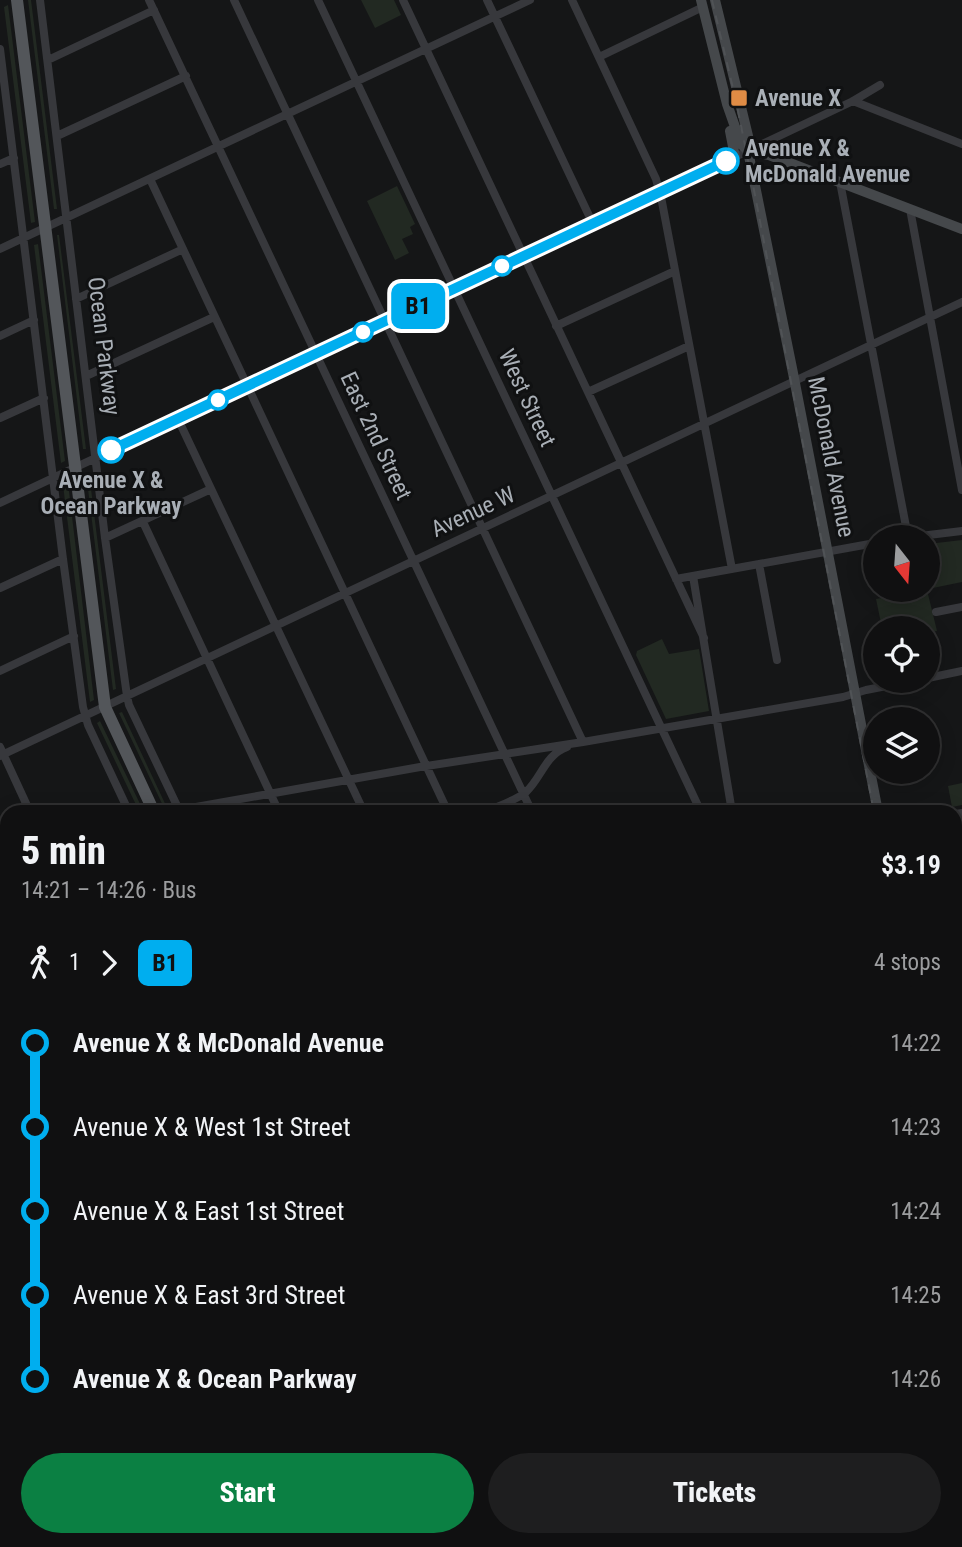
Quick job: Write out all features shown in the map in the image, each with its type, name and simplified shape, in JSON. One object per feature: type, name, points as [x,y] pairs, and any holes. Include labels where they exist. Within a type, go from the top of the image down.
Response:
[{"type":"main road","name":"Ocean Parkway","points":[[17,0],[104,707],[151,805]]},
{"type":"main road","points":[[715,0],[749,140],[748,151]]},
{"type":"main road","points":[[702,4],[727,104],[741,144],[748,151],[769,155],[962,229]]},
{"type":"main road","points":[[727,104],[726,115],[735,157]]},
{"type":"main road","name":"McDonald Avenue","points":[[748,151],[877,805]]},
{"type":"street","name":"Ocean Parkway","points":[[40,0],[105,538],[127,696],[176,805]]},
{"type":"street","name":"East 2nd Street","points":[[149,0],[529,805]]},
{"type":"street","points":[[234,0],[483,528],[580,743]]},
{"type":"street","name":"West Street","points":[[318,0],[698,805]]},
{"type":"street","points":[[403,0],[704,638]]},
{"type":"street","points":[[487,0],[593,224]]},
{"type":"street","points":[[0,249],[530,0]]},
{"type":"street","points":[[572,0],[656,178],[660,192],[732,569]]},
{"type":"street","points":[[599,57],[702,4]]},
{"type":"street","points":[[48,60],[154,10]]},
{"type":"street","points":[[0,49],[2,83],[84,716],[126,805]]},
{"type":"street","points":[[57,136],[186,76]]},
{"type":"street","points":[[0,503],[748,151],[853,101],[880,85]]},
{"type":"street","points":[[853,101],[962,144]]},
{"type":"street","points":[[0,164],[13,158]]},
{"type":"street","points":[[150,179],[445,805]]},
{"type":"street","points":[[840,182],[908,525]]},
{"type":"street","points":[[910,209],[929,318],[959,457],[962,491]]},
{"type":"street","points":[[76,299],[183,249]]},
{"type":"street","points":[[556,326],[675,271]]},
{"type":"street","name":"Avenue W","points":[[1,753],[207,659],[962,302]]},
{"type":"street","points":[[86,376],[214,317]]},
{"type":"street","points":[[0,336],[34,320]]},
{"type":"street","points":[[588,392],[689,346]]},
{"type":"street","points":[[0,418],[44,398]]},
{"type":"street","points":[[178,419],[361,805]]},
{"type":"street","points":[[105,538],[211,489]]},
{"type":"street","points":[[143,522],[276,805]]},
{"type":"street","points":[[940,534],[962,531]]},
{"type":"street","points":[[676,579],[863,546]]},
{"type":"street","points":[[0,588],[63,559]]},
{"type":"street","points":[[759,565],[777,660]]},
{"type":"street","points":[[693,576],[731,805]]},
{"type":"street","points":[[936,612],[962,607]]},
{"type":"street","points":[[0,671],[74,636]]},
{"type":"street","points":[[940,676],[962,671]]},
{"type":"street","points":[[211,805],[426,766],[580,743],[863,691]]},
{"type":"street","points":[[500,805],[524,794],[560,749],[580,743]]},
{"type":"street","points":[[1,753],[27,805]]},
{"type":"shaded area","points":[[28,0],[31,0],[57,209],[54,209]]},
{"type":"shaded area","points":[[361,0],[394,0],[401,15],[375,28]]},
{"type":"shaded area","points":[[8,5],[35,222],[31,223],[4,7]]},
{"type":"shaded area","points":[[397,186],[415,224],[410,227],[413,234],[402,239],[409,253],[395,260],[367,201]]},
{"type":"shaded area","points":[[59,235],[86,449],[83,449]]},
{"type":"shaded area","points":[[38,244],[65,461],[61,463],[34,245]]},
{"type":"shaded area","points":[[86,473],[89,473],[116,689],[113,690]]},
{"type":"shaded area","points":[[68,483],[94,700],[90,702],[63,485]]},
{"type":"shaded area","points":[[962,540],[962,582],[940,587],[940,543]]},
{"type":"shaded area","points":[[877,602],[930,602],[933,616],[880,616]]},
{"type":"shaded area","points":[[662,639],[669,654],[699,649],[709,711],[666,719],[636,655],[637,651]]},
{"type":"shaded area","points":[[122,712],[166,805],[163,805],[119,713]]},
{"type":"shaded area","points":[[100,721],[141,805],[136,805],[97,723]]},
{"type":"shaded area","points":[[962,783],[962,805],[952,805],[948,786]]},
{"type":"railway","points":[[712,0],[753,185],[873,805]]},
{"type":"bus line","name":"B1","points":[[111,450],[726,161]]},
{"type":"place","name":"Avenue X","points":[[739,98]]},
{"type":"place","name":"Avenue X & McDonald Avenue","points":[[726,161]]},
{"type":"place","name":"Avenue X & Ocean Parkway","points":[[111,450]]}]
